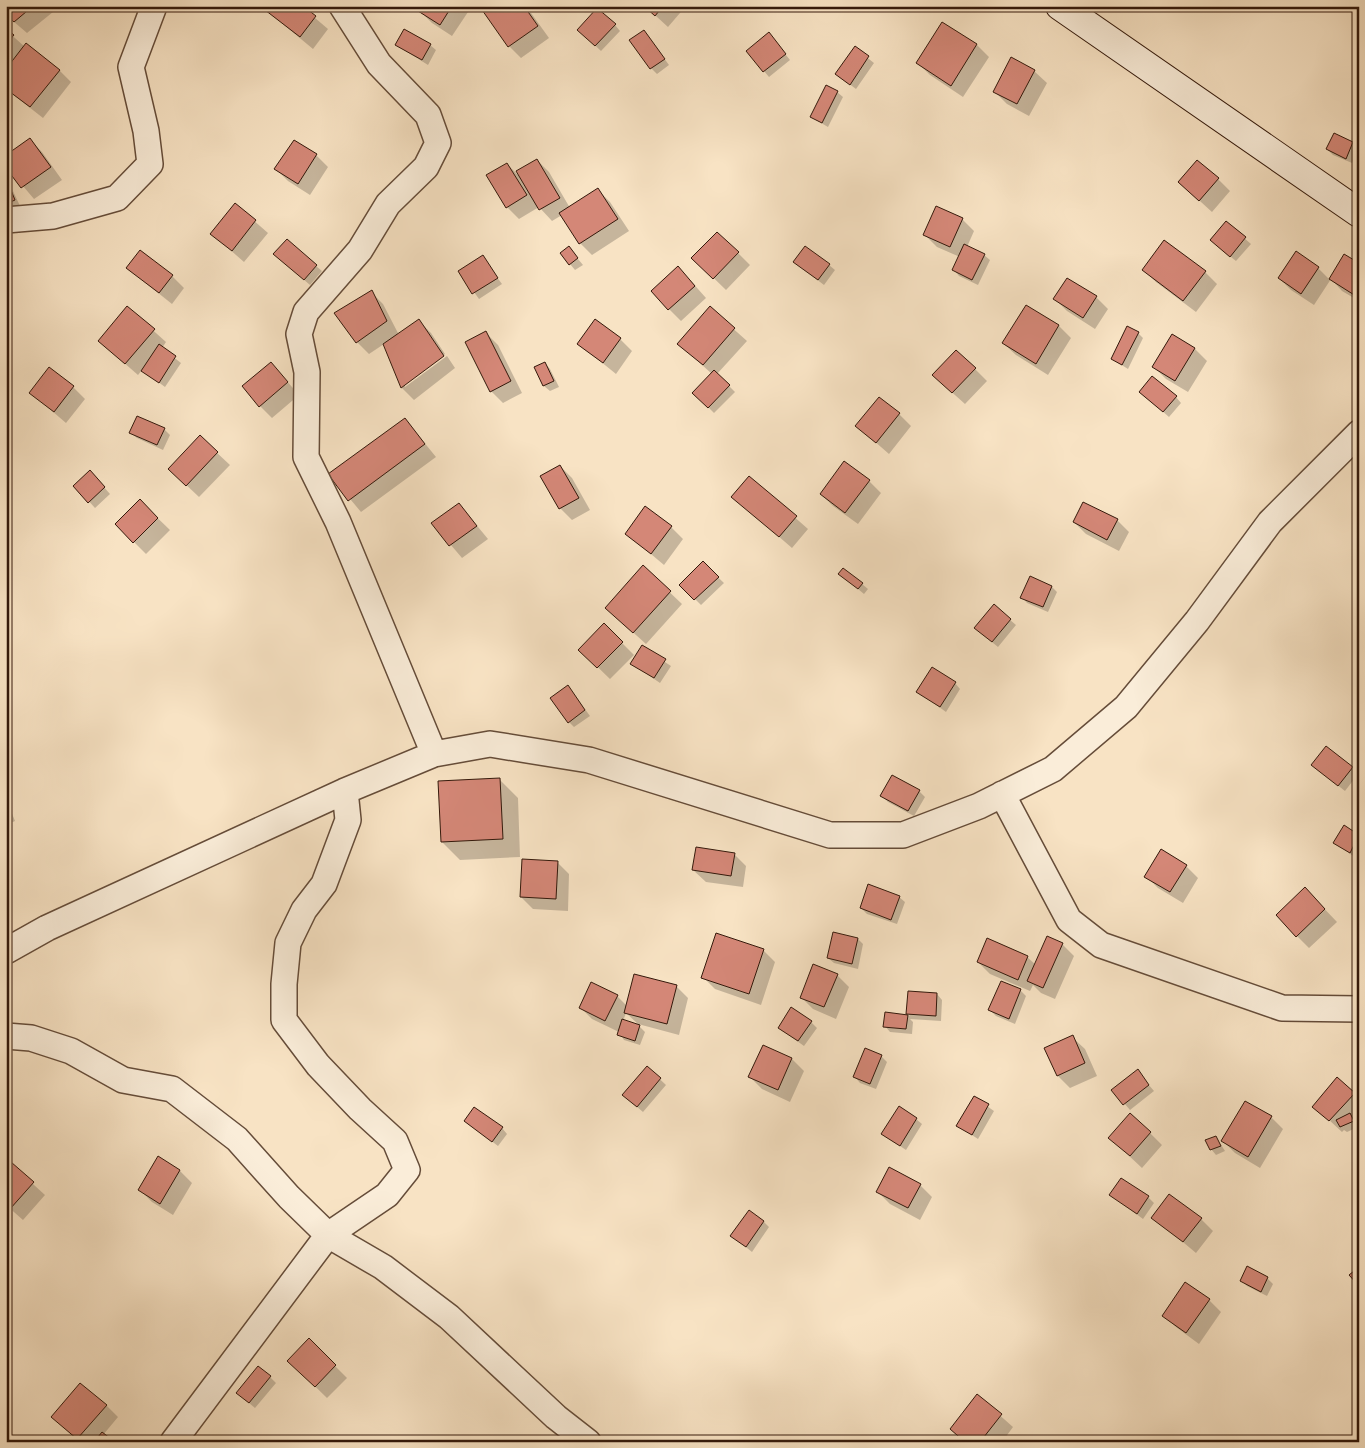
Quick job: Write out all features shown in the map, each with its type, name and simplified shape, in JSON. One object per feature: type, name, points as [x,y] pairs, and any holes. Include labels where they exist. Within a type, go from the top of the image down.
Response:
[{"type":"street","points":[[6,220],[53,216],[117,198],[150,164],[146,131],[131,67],[154,6]]},
{"type":"street","points":[[342,6],[379,64],[428,115],[438,143],[426,167],[388,204],[360,250],[306,312],[299,334],[307,372],[306,456],[338,522],[434,754]]},
{"type":"street","points":[[1060,6],[1358,212]]},
{"type":"street","points":[[6,951],[47,928],[345,791],[434,754],[490,744],[589,760],[830,835],[903,835],[979,806],[1053,769],[1126,707],[1196,620],[1270,522],[1359,433]]},
{"type":"street","points":[[173,1442],[328,1235],[387,1195],[407,1170],[395,1141],[360,1109],[318,1065],[284,1020],[284,984],[288,943],[304,910],[324,884],[348,820],[345,791]]},
{"type":"street","points":[[1002,794],[1069,920],[1101,944],[1282,1008],[1359,1009]]},
{"type":"street","points":[[6,1036],[31,1038],[72,1051],[123,1080],[172,1090],[237,1139],[289,1197],[328,1235],[383,1267],[448,1317],[556,1417],[588,1442]]},
{"type":"building","points":[[6,6],[33,6],[14,22],[6,15]]},
{"type":"building","points":[[268,6],[303,6],[316,16],[300,37],[265,10]]},
{"type":"building","points":[[421,6],[452,6],[440,25],[418,11]]},
{"type":"building","points":[[524,6],[538,26],[508,47],[480,7]]},
{"type":"building","points":[[644,6],[663,6],[655,16]]},
{"type":"building","points":[[597,8],[616,24],[595,46],[577,30]]},
{"type":"building","points":[[942,22],[977,44],[951,86],[916,63]]},
{"type":"building","points":[[6,28],[14,35],[6,44]]},
{"type":"building","points":[[404,29],[431,44],[422,60],[395,45]]},
{"type":"building","points":[[644,30],[665,59],[650,69],[629,40]]},
{"type":"building","points":[[769,32],[786,54],[763,72],[746,51]]},
{"type":"building","points":[[26,43],[60,70],[30,107],[6,89],[6,69]]},
{"type":"building","points":[[855,46],[869,56],[850,85],[835,74]]},
{"type":"building","points":[[1011,57],[1035,70],[1017,104],[993,92]]},
{"type":"building","points":[[826,85],[838,91],[822,123],[810,117]]},
{"type":"building","points":[[1334,133],[1353,142],[1346,159],[1326,149]]},
{"type":"building","points":[[30,138],[51,167],[21,188],[6,168],[6,155]]},
{"type":"building","points":[[294,140],[317,154],[298,184],[274,169]]},
{"type":"building","points":[[537,159],[560,198],[539,210],[516,171]]},
{"type":"building","points":[[1197,160],[1219,178],[1199,201],[1178,182]]},
{"type":"building","points":[[507,163],[527,195],[506,208],[486,175]]},
{"type":"building","points":[[6,178],[15,200],[6,204]]},
{"type":"building","points":[[598,188],[618,219],[579,244],[559,213]]},
{"type":"building","points":[[235,203],[256,220],[232,251],[210,234]]},
{"type":"building","points":[[936,206],[963,218],[950,247],[923,235]]},
{"type":"building","points":[[1226,221],[1246,237],[1230,257],[1210,240]]},
{"type":"building","points":[[717,232],[739,252],[713,279],[691,258]]},
{"type":"building","points":[[287,239],[317,265],[304,280],[273,254]]},
{"type":"building","points":[[1164,240],[1206,271],[1183,301],[1142,270]]},
{"type":"building","points":[[964,244],[985,254],[972,280],[952,270]]},
{"type":"building","points":[[569,246],[578,258],[569,265],[560,253]]},
{"type":"building","points":[[805,246],[830,264],[818,280],[793,262]]},
{"type":"building","points":[[140,250],[173,275],[159,293],[126,268]]},
{"type":"building","points":[[1296,251],[1319,267],[1301,294],[1278,278]]},
{"type":"building","points":[[1344,254],[1359,263],[1359,298],[1329,279]]},
{"type":"building","points":[[483,255],[498,278],[472,294],[458,271]]},
{"type":"building","points":[[678,266],[695,286],[668,310],[651,291]]},
{"type":"building","points":[[1067,278],[1097,296],[1083,318],[1053,299]]},
{"type":"building","points":[[372,290],[387,321],[356,343],[334,313]]},
{"type":"building","points":[[1026,305],[1059,325],[1036,364],[1002,343]]},
{"type":"building","points":[[127,306],[155,329],[125,364],[98,341]]},
{"type":"building","points":[[710,306],[735,328],[703,365],[677,344]]},
{"type":"building","points":[[419,319],[444,356],[401,388],[383,344]]},
{"type":"building","points":[[595,319],[621,338],[603,363],[577,344]]},
{"type":"building","points":[[1127,326],[1139,332],[1122,365],[1111,359]]},
{"type":"building","points":[[486,331],[511,381],[490,392],[465,342]]},
{"type":"building","points":[[1172,334],[1195,348],[1175,381],[1152,367]]},
{"type":"building","points":[[159,344],[176,356],[159,383],[141,371]]},
{"type":"building","points":[[956,350],[976,368],[952,393],[932,375]]},
{"type":"building","points":[[271,362],[288,382],[259,407],[242,386]]},
{"type":"building","points":[[545,362],[554,381],[543,386],[534,367]]},
{"type":"building","points":[[49,367],[74,386],[54,412],[29,393]]},
{"type":"building","points":[[714,370],[730,385],[708,408],[692,393]]},
{"type":"building","points":[[1152,376],[1177,396],[1163,412],[1139,392]]},
{"type":"building","points":[[879,397],[900,413],[876,443],[855,426]]},
{"type":"building","points":[[137,416],[165,428],[157,445],[129,433]]},
{"type":"building","points":[[405,418],[425,444],[348,501],[328,474]]},
{"type":"building","points":[[200,435],[218,452],[186,486],[168,469]]},
{"type":"building","points":[[844,461],[870,480],[845,513],[820,494]]},
{"type":"building","points":[[560,465],[579,498],[559,509],[540,476]]},
{"type":"building","points":[[90,470],[105,487],[88,503],[73,486]]},
{"type":"building","points":[[749,476],[797,516],[779,537],[731,497]]},
{"type":"building","points":[[140,499],[158,518],[133,543],[115,524]]},
{"type":"building","points":[[1083,502],[1118,519],[1107,540],[1073,522]]},
{"type":"building","points":[[459,503],[477,526],[449,546],[431,523]]},
{"type":"building","points":[[645,506],[672,526],[651,554],[625,534]]},
{"type":"building","points":[[703,561],[719,577],[694,600],[679,585]]},
{"type":"building","points":[[643,565],[671,591],[633,633],[605,608]]},
{"type":"building","points":[[843,568],[863,583],[858,589],[838,574]]},
{"type":"building","points":[[1030,576],[1052,586],[1043,607],[1020,598]]},
{"type":"building","points":[[994,604],[1011,619],[992,642],[974,628]]},
{"type":"building","points":[[604,623],[623,642],[597,668],[578,650]]},
{"type":"building","points":[[642,645],[666,659],[654,678],[630,664]]},
{"type":"building","points":[[932,667],[956,682],[940,707],[916,692]]},
{"type":"building","points":[[568,685],[585,710],[568,723],[550,698]]},
{"type":"building","points":[[1326,746],[1353,767],[1338,786],[1311,765]]},
{"type":"building","points":[[892,775],[920,790],[908,811],[880,796]]},
{"type":"building","points":[[500,778],[503,839],[441,842],[438,781]]},
{"type":"building","points":[[1344,825],[1359,835],[1350,853],[1333,843]]},
{"type":"building","points":[[696,847],[735,853],[731,876],[692,870]]},
{"type":"building","points":[[1161,849],[1187,865],[1170,892],[1144,877]]},
{"type":"building","points":[[522,859],[558,861],[556,899],[520,897]]},
{"type":"building","points":[[868,884],[900,896],[891,920],[860,908]]},
{"type":"building","points":[[1305,887],[1325,909],[1296,937],[1276,915]]},
{"type":"building","points":[[833,932],[858,938],[852,964],[827,958]]},
{"type":"building","points":[[716,933],[764,949],[749,994],[701,978]]},
{"type":"building","points":[[1047,936],[1063,943],[1043,988],[1027,981]]},
{"type":"building","points":[[987,938],[1028,956],[1018,980],[977,962]]},
{"type":"building","points":[[813,964],[838,974],[824,1007],[800,998]]},
{"type":"building","points":[[634,974],[677,985],[667,1024],[624,1013]]},
{"type":"building","points":[[1001,981],[1021,989],[1009,1019],[988,1010]]},
{"type":"building","points":[[591,982],[618,995],[605,1021],[579,1008]]},
{"type":"building","points":[[908,991],[937,993],[936,1016],[906,1014]]},
{"type":"building","points":[[791,1007],[812,1021],[798,1041],[778,1028]]},
{"type":"building","points":[[885,1012],[908,1015],[906,1029],[883,1027]]},
{"type":"building","points":[[622,1019],[640,1025],[635,1041],[617,1035]]},
{"type":"building","points":[[1073,1035],[1085,1063],[1057,1076],[1044,1048]]},
{"type":"building","points":[[763,1045],[792,1058],[778,1090],[748,1077]]},
{"type":"building","points":[[865,1048],[882,1055],[870,1084],[853,1077]]},
{"type":"building","points":[[647,1066],[661,1078],[637,1107],[622,1095]]},
{"type":"building","points":[[1138,1069],[1149,1085],[1123,1105],[1111,1090]]},
{"type":"building","points":[[1337,1077],[1355,1093],[1329,1121],[1312,1107]]},
{"type":"building","points":[[974,1096],[989,1104],[972,1135],[956,1126]]},
{"type":"building","points":[[1245,1101],[1272,1116],[1248,1157],[1221,1141]]},
{"type":"building","points":[[899,1106],[917,1118],[900,1146],[881,1134]]},
{"type":"building","points":[[474,1107],[503,1127],[492,1142],[464,1121]]},
{"type":"building","points":[[1130,1113],[1151,1132],[1130,1156],[1108,1138]]},
{"type":"building","points":[[1350,1113],[1354,1121],[1340,1127],[1336,1120]]},
{"type":"building","points":[[1216,1136],[1221,1146],[1210,1150],[1205,1140]]},
{"type":"building","points":[[158,1156],[180,1170],[160,1204],[138,1190]]},
{"type":"building","points":[[11,1162],[34,1182],[10,1209],[6,1205],[6,1168]]},
{"type":"building","points":[[889,1167],[921,1184],[908,1208],[876,1192]]},
{"type":"building","points":[[1121,1178],[1149,1196],[1137,1214],[1109,1195]]},
{"type":"building","points":[[1169,1194],[1202,1218],[1183,1242],[1151,1218]]},
{"type":"building","points":[[749,1210],[764,1221],[746,1247],[730,1236]]},
{"type":"building","points":[[1247,1266],[1268,1277],[1261,1292],[1240,1281]]},
{"type":"building","points":[[1359,1267],[1359,1286],[1349,1275]]},
{"type":"building","points":[[1185,1282],[1210,1299],[1186,1333],[1162,1316]]},
{"type":"building","points":[[309,1338],[336,1365],[315,1387],[287,1361]]},
{"type":"building","points":[[258,1366],[271,1376],[249,1403],[236,1393]]},
{"type":"building","points":[[80,1383],[107,1405],[77,1439],[51,1417]]},
{"type":"building","points":[[977,1394],[1002,1414],[980,1442],[965,1442],[950,1429]]},
{"type":"building","points":[[102,1432],[115,1442],[94,1442]]}]
